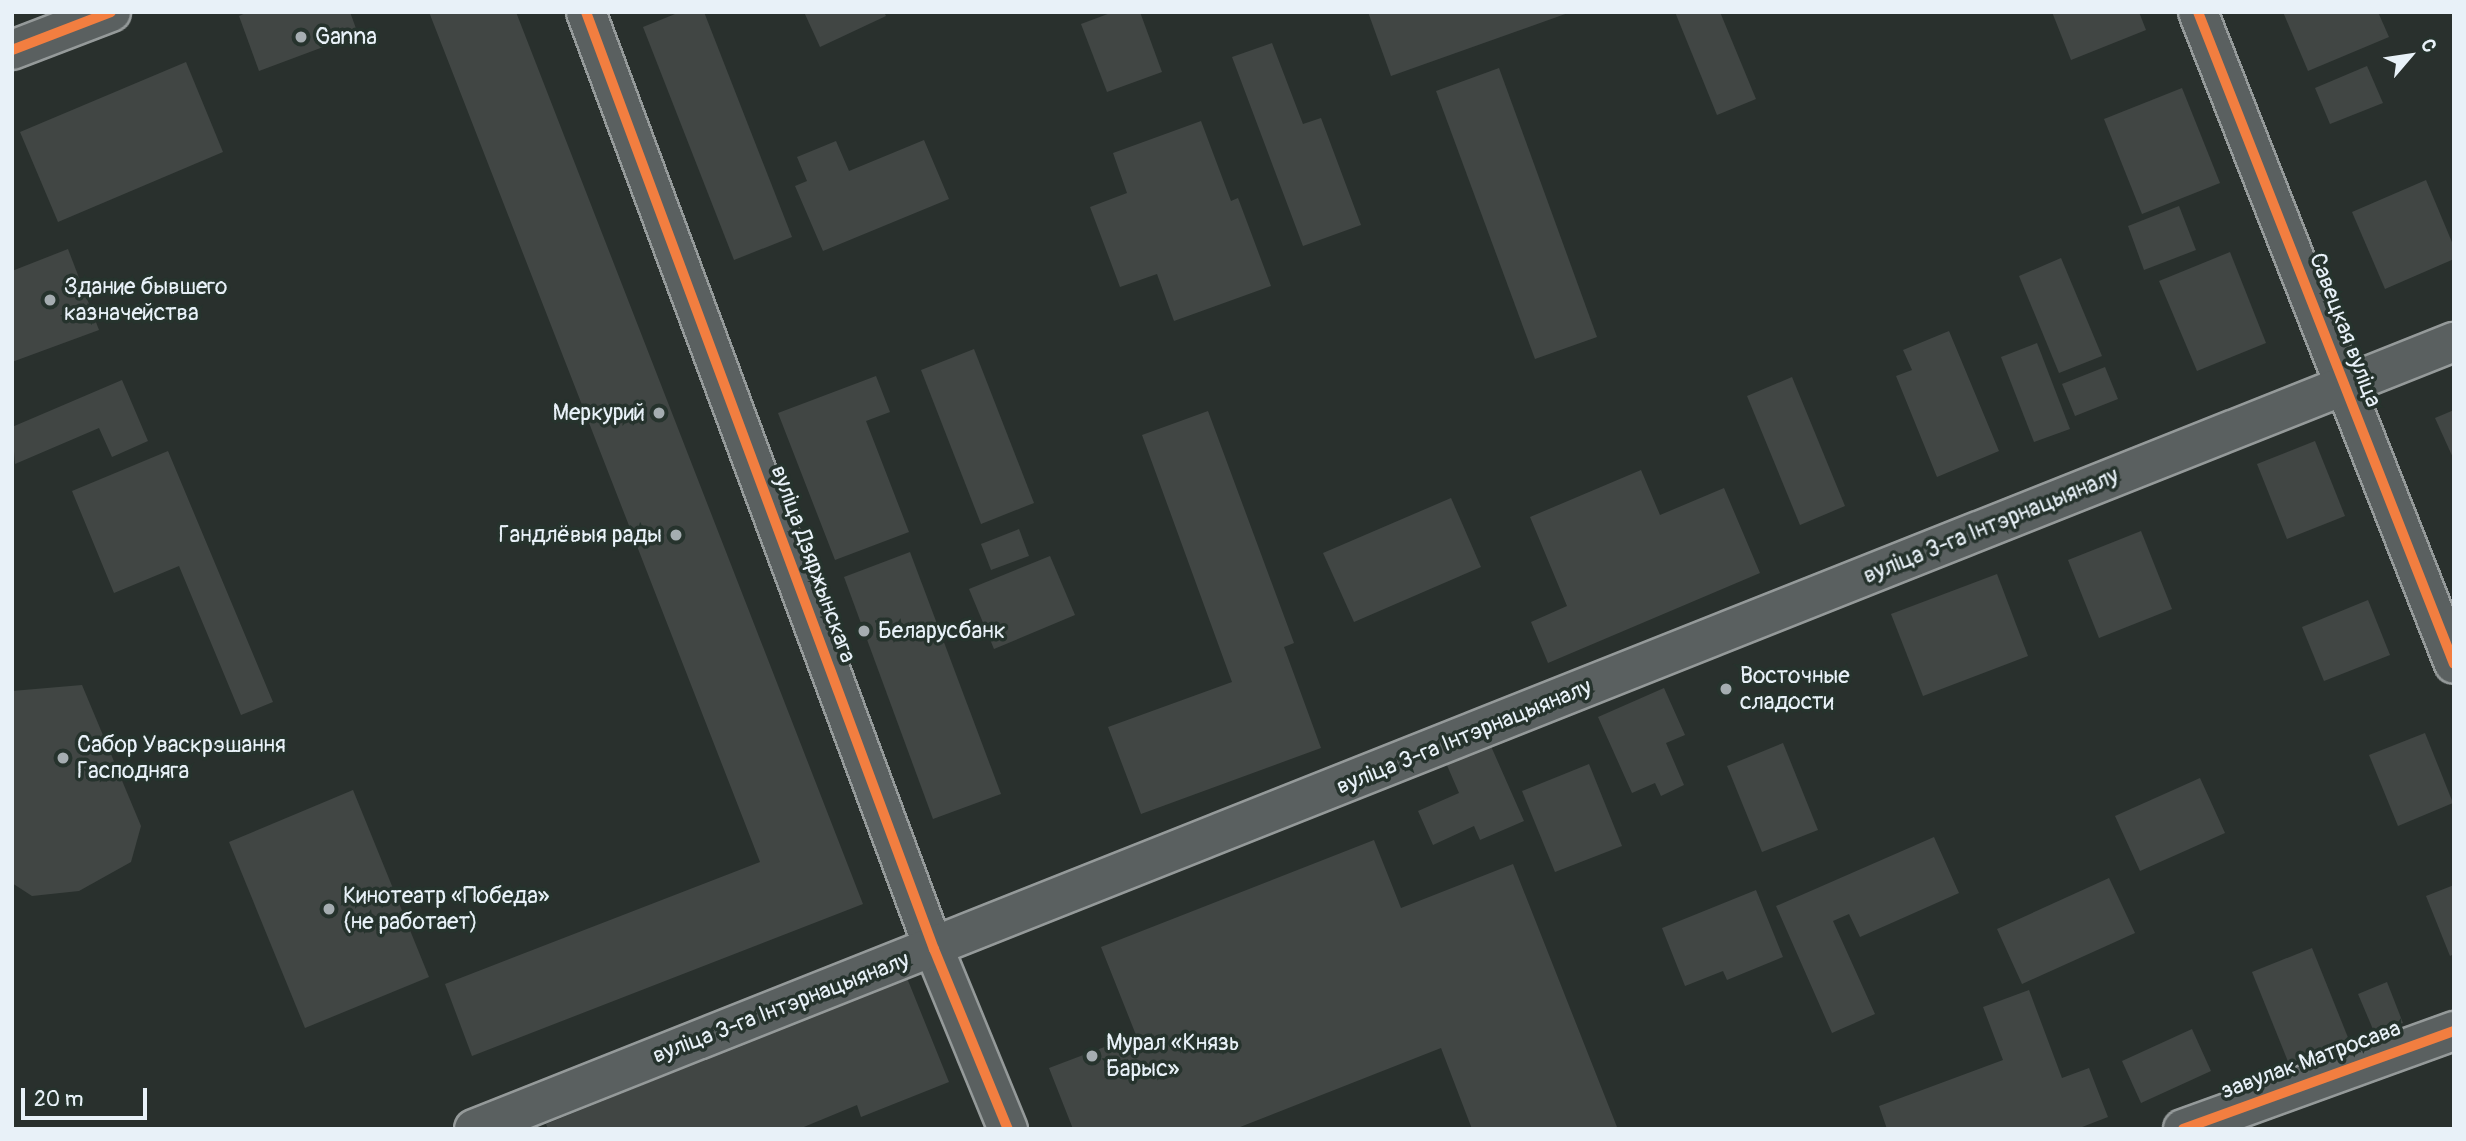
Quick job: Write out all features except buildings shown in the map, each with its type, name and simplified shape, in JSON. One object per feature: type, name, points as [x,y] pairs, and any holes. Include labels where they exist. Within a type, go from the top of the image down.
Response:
[{"type":"main road","points":[[12,50],[111,12]]},
{"type":"main road","name":"вуліца Дзяржынскага","points":[[586,12],[934,949],[1008,1129]]},
{"type":"main road","name":"Савецкая вуліца","points":[[2198,12],[2454,664]]},
{"type":"main road","name":"вуліца 3-га Інтэрнацыяналу","points":[[474,1129],[934,949],[2454,342]]},
{"type":"main road","name":"завулак Матросава","points":[[2183,1129],[2454,1031]]},
{"type":"cycle path","points":[[12,50],[111,12]]},
{"type":"cycle path","points":[[586,12],[934,949],[1008,1129]]},
{"type":"cycle path","points":[[2198,12],[2454,664]]},
{"type":"cycle path","points":[[2183,1129],[2454,1031]]},
{"type":"place","name":"Ganna","points":[[301,37]]},
{"type":"place","name":"Здание бывшего казначейства","points":[[50,300]]},
{"type":"place","name":"Меркурий","points":[[659,413]]},
{"type":"place","name":"Гандлёвыя рады","points":[[676,535]]},
{"type":"place","name":"Беларусбанк","points":[[864,631]]},
{"type":"place","name":"Восточные сладости","points":[[1726,689]]},
{"type":"place","name":"Сабор Уваскрэшання Гасподняга","points":[[63,758]]},
{"type":"place","name":"Кинотеатр «Победа» (не работает)","points":[[329,909]]},
{"type":"place","name":"Мурал «Князь Барыс»","points":[[1092,1056]]}]
